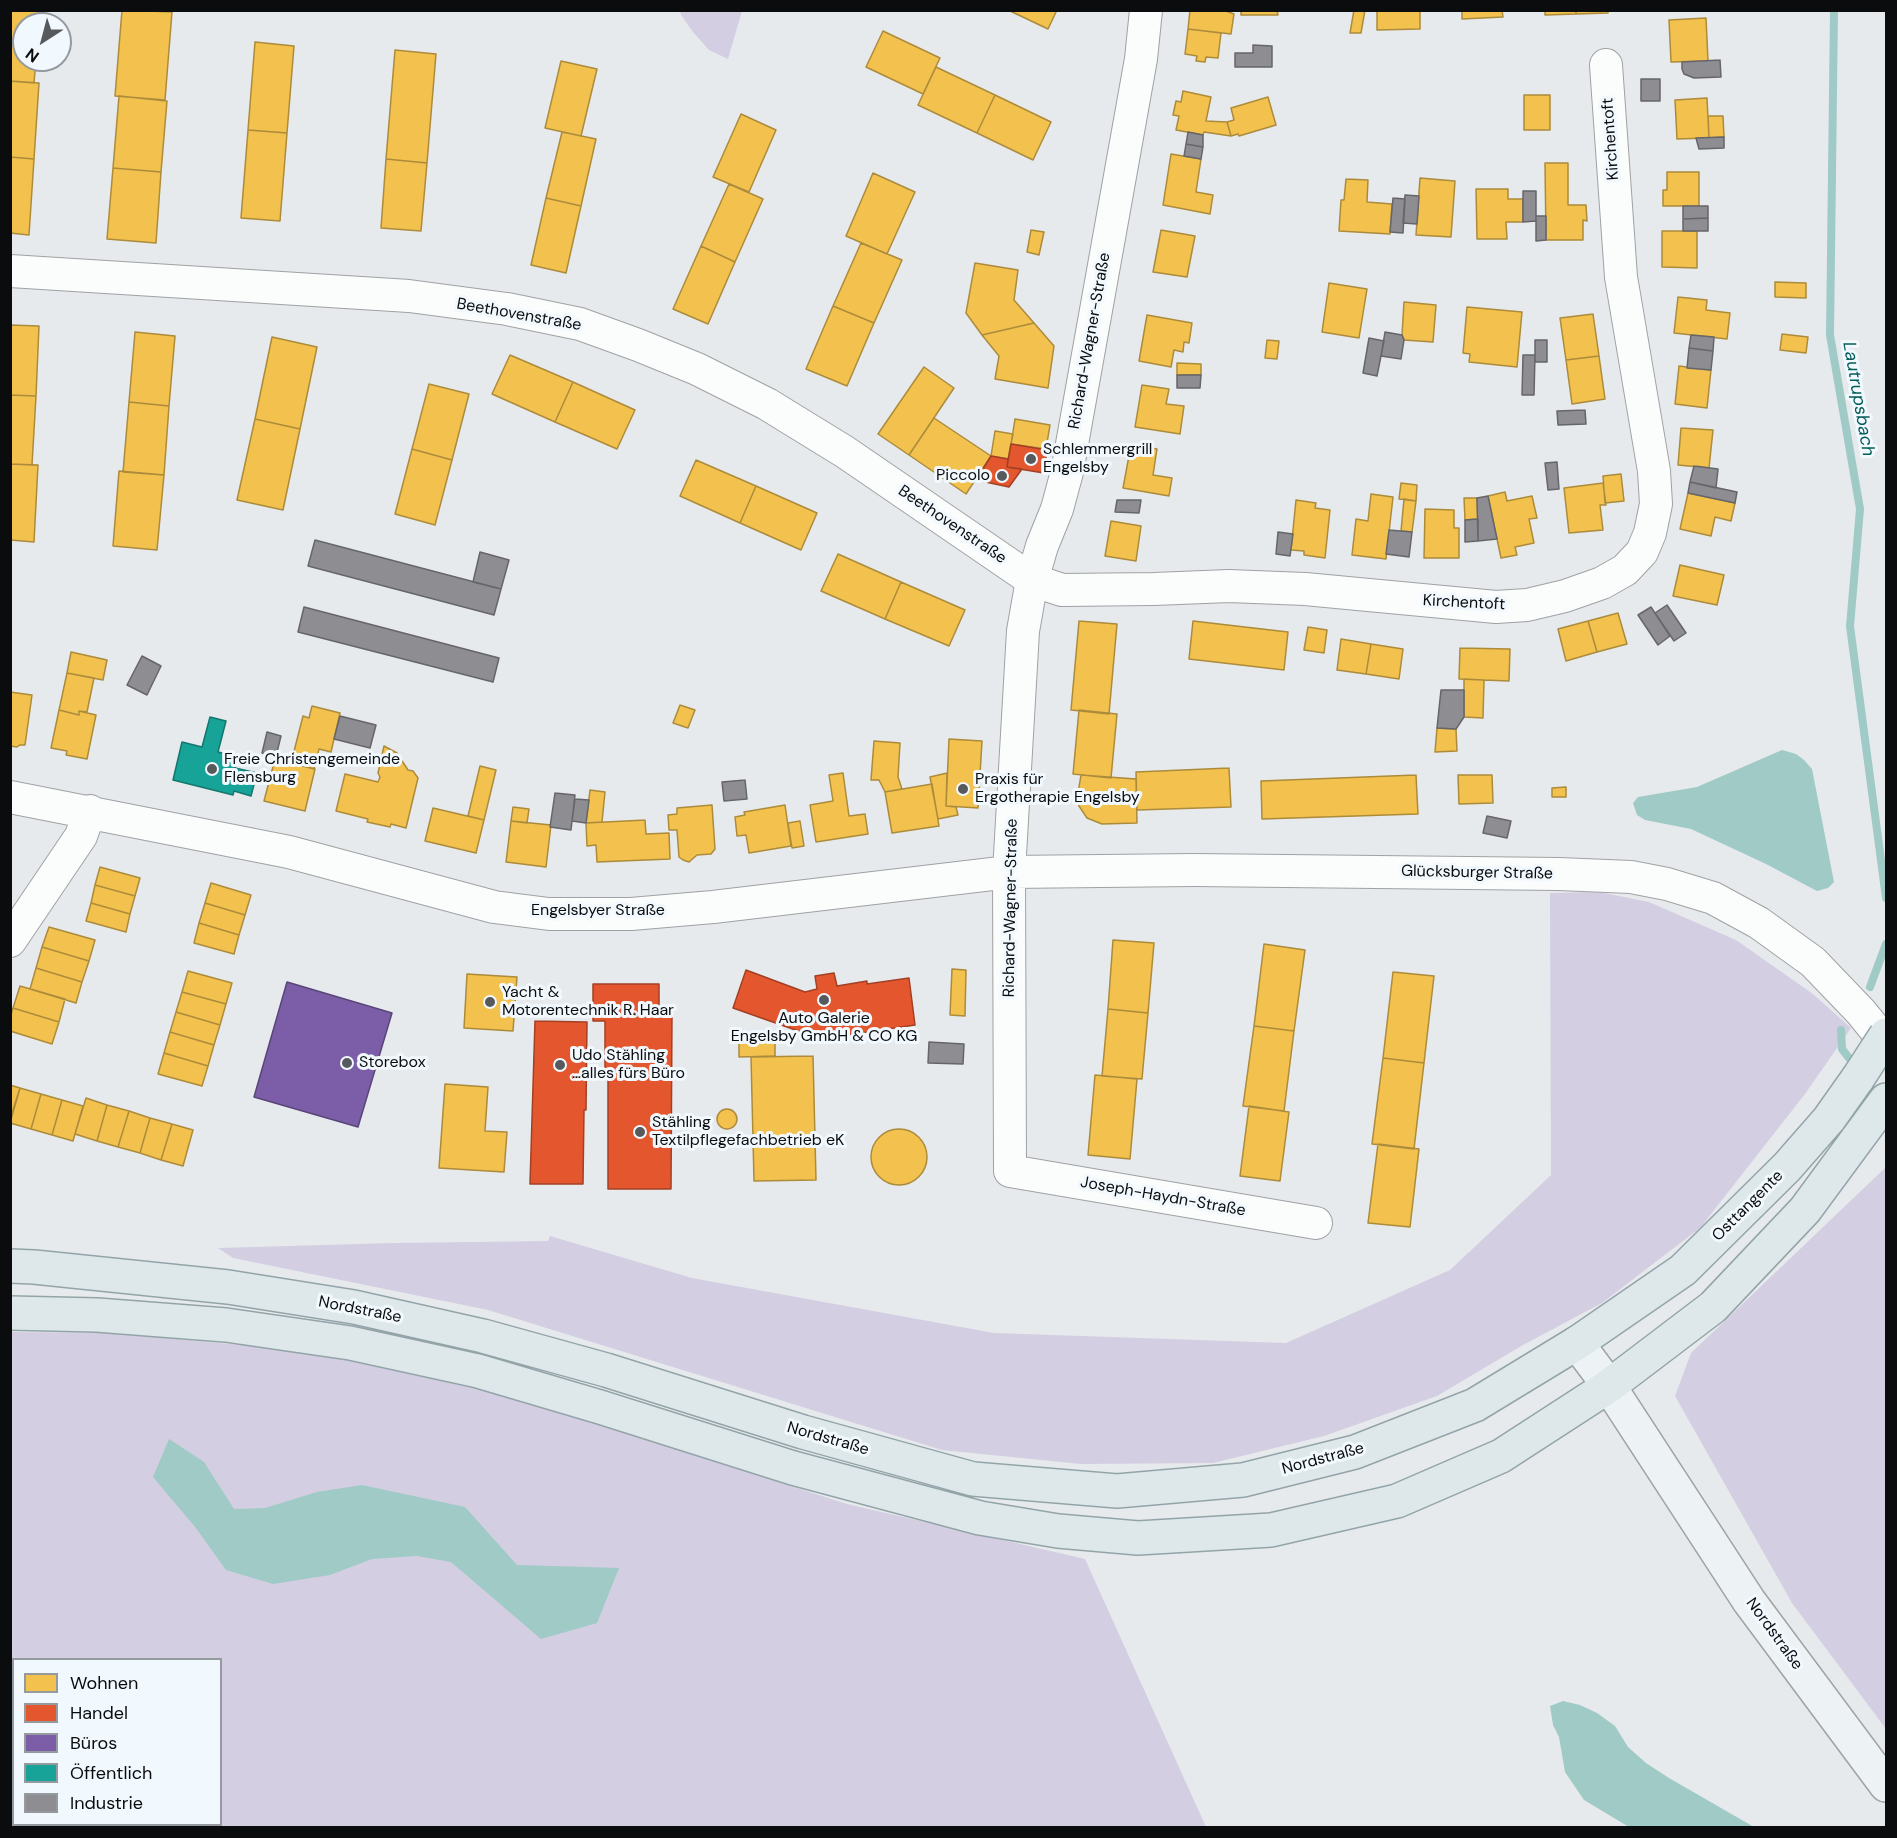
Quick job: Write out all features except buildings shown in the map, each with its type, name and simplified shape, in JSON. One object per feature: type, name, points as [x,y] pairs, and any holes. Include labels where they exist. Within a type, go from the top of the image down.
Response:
[{"type":"main road","name":"Osttangente","points":[[1577,1343],[1683,1270],[1787,1167],[1829,1119],[1887,1035]]},
{"type":"main road","points":[[1609,1386],[1713,1307],[1805,1210],[1887,1100]]},
{"type":"main road","name":"Nordstraße","points":[[10,1266],[228,1287],[354,1307],[494,1339],[606,1370],[802,1432],[973,1479],[1117,1491],[1243,1480],[1355,1452],[1475,1405],[1577,1343],[1609,1386],[1749,1601],[1887,1785]]},
{"type":"main road","name":"Nordstraße","points":[[10,1313],[97,1315],[226,1325],[350,1343],[478,1371],[793,1468],[980,1518],[1058,1531],[1138,1538],[1271,1530],[1397,1500],[1501,1456],[1609,1386]]},
{"type":"street","name":"Richard-Wagner-Straße","points":[[1010,1170],[1009,872],[1023,631],[1032,580],[1042,546],[1058,509],[1067,472],[1141,59],[1146,10]]},
{"type":"street","name":"Kirchentoft","points":[[1032,580],[1062,590],[1240,586],[1305,589],[1496,608],[1527,605],[1565,596],[1602,583],[1625,570],[1642,552],[1650,533],[1656,504],[1654,471],[1621,277],[1606,65]]},
{"type":"street","name":"Beethovenstraße","points":[[10,271],[410,296],[507,309],[580,324],[697,369],[767,404],[845,452],[1032,580]]},
{"type":"street","name":"Engelsbyer Straße","points":[[10,797],[289,852],[494,908],[549,914],[631,914],[713,907],[1009,872]]},
{"type":"street","points":[[10,941],[81,836],[90,811]]},
{"type":"street","name":"Glücksburger Straße","points":[[1009,872],[1194,870],[1559,874],[1631,878],[1667,884],[1713,898],[1759,922],[1813,962],[1861,1012],[1887,1044]]},
{"type":"street","name":"Joseph-Haydn-Straße","points":[[1010,1170],[1316,1223]]},
{"type":"shaded area","points":[[680,11],[742,11],[728,59],[709,50],[693,32]]},
{"type":"shaded area","points":[[1782,750],[1796,754],[1812,769],[1834,882],[1828,888],[1817,891],[1691,829],[1645,820],[1637,815],[1633,803],[1638,797],[1697,787]]},
{"type":"shaded area","points":[[1599,892],[1649,902],[1736,940],[1813,994],[1851,1028],[1805,1094],[1700,1228],[1602,1303],[1523,1345],[1437,1396],[1324,1436],[1213,1463],[1081,1464],[942,1450],[488,1310],[233,1258],[218,1248],[548,1241],[550,1236],[692,1278],[994,1333],[1286,1343],[1450,1270],[1551,1175],[1550,893]]},
{"type":"shaded area","points":[[1886,1167],[1886,1729],[1792,1603],[1675,1396],[1691,1353]]},
{"type":"shaded area","points":[[11,1332],[115,1333],[314,1352],[516,1398],[847,1504],[1085,1559],[1206,1827],[11,1828]]},
{"type":"shaded area","points":[[169,1439],[204,1462],[234,1509],[265,1508],[317,1492],[362,1485],[465,1507],[517,1565],[619,1568],[597,1623],[541,1639],[451,1562],[417,1556],[372,1559],[330,1575],[273,1584],[226,1570],[196,1528],[153,1477]]},
{"type":"shaded area","points":[[1563,1701],[1580,1705],[1597,1713],[1615,1726],[1628,1747],[1646,1763],[1754,1827],[1629,1827],[1584,1800],[1565,1772],[1559,1737],[1553,1725],[1550,1706]]},
{"type":"waterway","name":"Lautrupsbach","points":[[1834,10],[1830,335],[1860,509],[1850,626],[1886,898]]},
{"type":"waterway","name":"Lautrupsbach","points":[[1870,987],[1886,944]]},
{"type":"waterway","name":"Lautrupsbach","points":[[1841,1030],[1842,1049],[1856,1067]]},
{"type":"place","name":"Schlemmergrill Engelsby","points":[[1031,459]]},
{"type":"place","name":"Piccolo","points":[[1002,476]]},
{"type":"place","name":"Freie Christengemeinde Flensburg","points":[[212,769]]},
{"type":"place","name":"Praxis für Ergotherapie Engelsby","points":[[963,789]]},
{"type":"place","name":"Auto Galerie Engelsby GmbH & CO KG","points":[[824,1000]]},
{"type":"place","name":"Yacht & Motorentechnik R. Haar","points":[[490,1002]]},
{"type":"place","name":"Storebox","points":[[347,1063]]},
{"type":"place","name":"Udo Stähling …alles fürs Büro","points":[[560,1065]]},
{"type":"place","name":"Stähling Textilpflegefachbetrieb eK","points":[[640,1132]]}]
